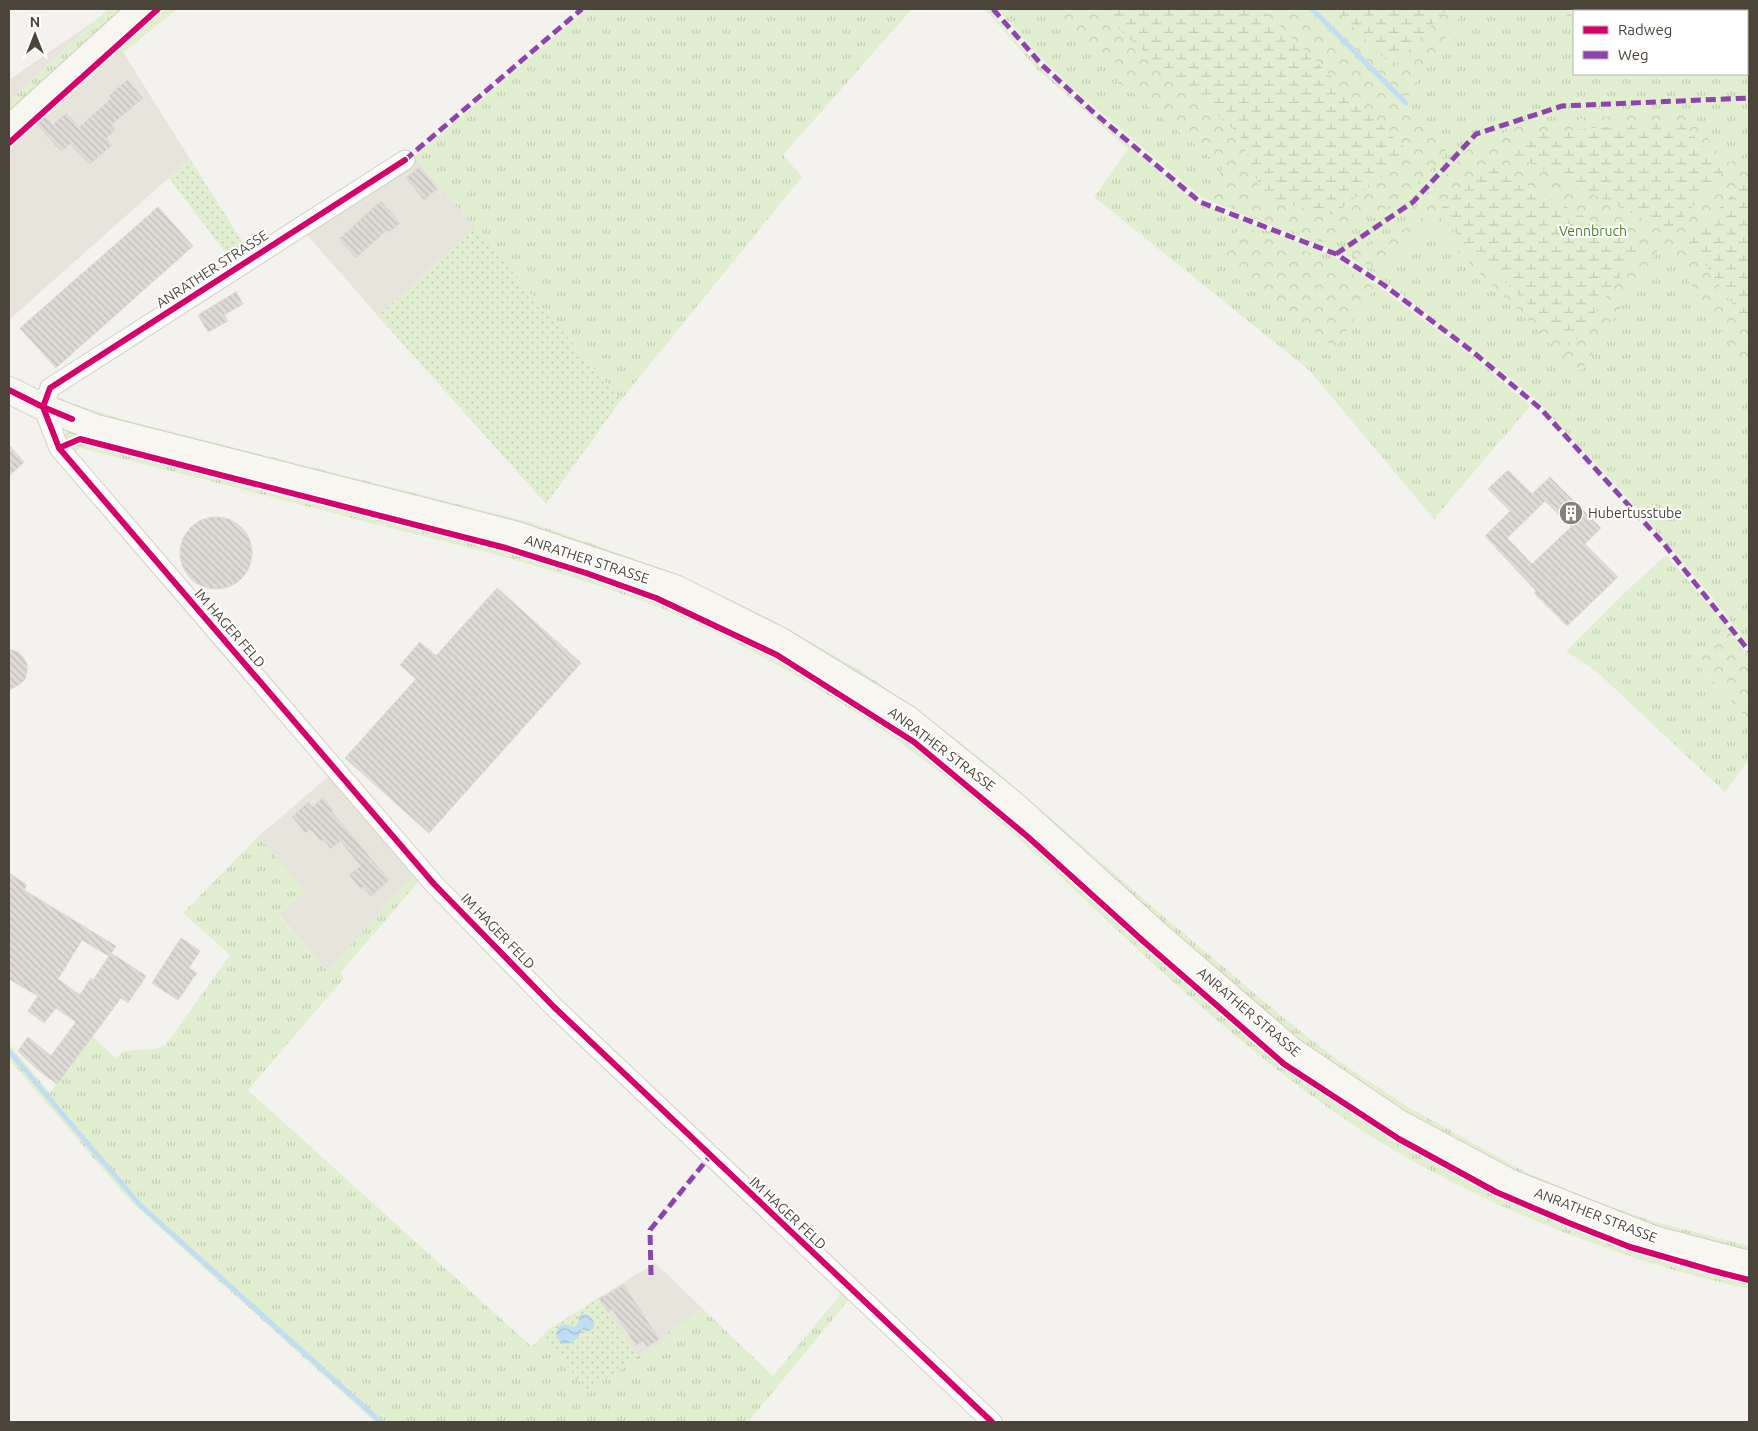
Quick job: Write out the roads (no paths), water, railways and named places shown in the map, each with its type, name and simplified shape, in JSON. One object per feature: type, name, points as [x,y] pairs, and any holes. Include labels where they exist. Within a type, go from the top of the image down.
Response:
[{"type":"main road","points":[[9,129],[141,9]]},
{"type":"main road","name":"ANRATHER STRASSE","points":[[9,390],[43,407],[97,428],[514,534],[684,592],[781,641],[908,719],[1014,804],[1152,930],[1291,1050],[1399,1123],[1518,1185],[1654,1239],[1749,1264]]},
{"type":"street","name":"ANRATHER STRASSE","points":[[43,407],[50,388],[404,160]]},
{"type":"street","name":"IM HAGER FELD","points":[[43,407],[59,448],[434,884],[554,1007],[992,1422]]},
{"type":"water","points":[[580,1315],[589,1315],[594,1322],[594,1328],[587,1332],[582,1329],[574,1341],[561,1344],[556,1334],[559,1328],[562,1325],[574,1327],[578,1324]]},
{"type":"waterway","points":[[1312,9],[1406,103]]},
{"type":"waterway","points":[[9,1051],[140,1205],[381,1422]]},
{"type":"place","name":"Hubertusstube","points":[[1571,513]]},
{"type":"park label","name":"Vennbruch","points":[[1593,231]]}]
